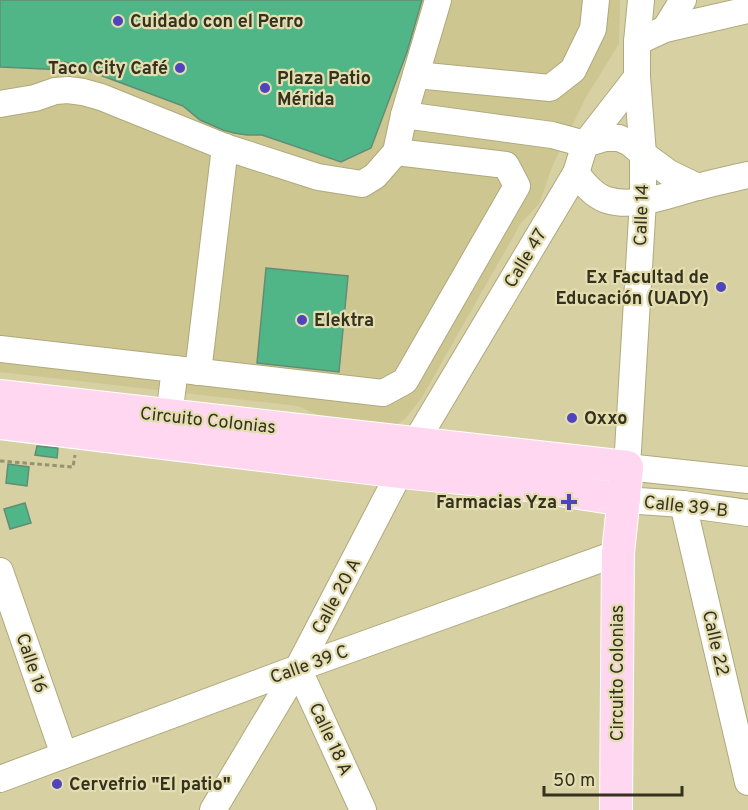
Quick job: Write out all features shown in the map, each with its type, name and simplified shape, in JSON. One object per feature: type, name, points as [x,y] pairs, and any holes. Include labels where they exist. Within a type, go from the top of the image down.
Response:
[{"type":"main road","name":"Circuito Colonias","points":[[0,396],[627,467],[618,553],[616,810]]},
{"type":"main road","name":"Circuito Colonias","points":[[0,423],[401,472],[528,485],[624,500]]},
{"type":"street","points":[[0,104],[35,98],[55,91],[83,92],[101,97],[225,147],[318,177],[362,184],[375,176],[396,152],[404,115],[438,0]]},
{"type":"street","points":[[416,75],[550,88],[573,70],[593,29],[596,0]]},
{"type":"street","name":"Calle 14","points":[[627,467],[643,201],[643,154],[637,77],[640,0]]},
{"type":"street","points":[[665,29],[683,0]]},
{"type":"street","points":[[637,42],[665,29],[748,10]]},
{"type":"street","name":"Calle 47","points":[[415,443],[576,173],[585,144],[637,77]]},
{"type":"street","points":[[404,115],[552,135],[585,144],[605,138],[619,138],[630,142],[669,173],[698,187]]},
{"type":"street","points":[[169,416],[187,370],[225,147]]},
{"type":"street","points":[[0,349],[382,393],[405,381],[517,186],[506,165],[396,152]]},
{"type":"street","points":[[576,173],[594,193],[606,200],[621,202],[643,201],[748,175]]},
{"type":"street","points":[[401,472],[415,443]]},
{"type":"street","name":"Calle 39-B","points":[[627,467],[748,480]]},
{"type":"street","name":"Calle 20 A","points":[[213,810],[298,668],[401,472]]},
{"type":"street","name":"Calle 39-B","points":[[624,500],[683,504],[748,513]]},
{"type":"street","name":"Calle 22","points":[[683,504],[748,782]]},
{"type":"street","name":"Calle 39 C","points":[[0,779],[298,668],[618,553]]},
{"type":"street","name":"Calle 16","points":[[0,571],[64,755]]},
{"type":"street","name":"Calle 18 A","points":[[298,668],[363,810]]},
{"type":"path","points":[[0,461],[73,467],[80,433]]},
{"type":"shaded area","points":[[0,0],[620,0],[619,44],[586,97],[552,167],[539,204],[521,223],[421,399],[405,419],[396,425],[386,425],[322,417],[298,406],[0,372]]},
{"type":"building","name":"Plaza Patio Mérida","points":[[0,0],[422,0],[407,52],[371,148],[341,162],[262,135],[247,135],[223,130],[200,120],[183,106],[65,62],[66,70],[0,67]]},
{"type":"building","name":"Elektra","points":[[266,268],[348,276],[339,372],[257,363]]},
{"type":"building","points":[[37,446],[58,448],[57,458],[35,455]]},
{"type":"building","points":[[8,464],[29,467],[27,486],[6,483]]},
{"type":"building","points":[[25,503],[31,523],[10,529],[4,509]]},
{"type":"place","name":"Cuidado con el Perro","points":[[118,21]]},
{"type":"place","name":"Taco City Café","points":[[180,68]]},
{"type":"place","name":"Plaza Patio Mérida","points":[[265,88]]},
{"type":"place","name":"Ex Facultad de Educación (UADY)","points":[[721,287]]},
{"type":"place","name":"Elektra","points":[[302,320]]},
{"type":"place","name":"Oxxo","points":[[572,418]]},
{"type":"place","name":"Farmacias Yza","points":[[569,502]]},
{"type":"place","name":"Cervefrio \"El patio\"","points":[[57,784]]}]
